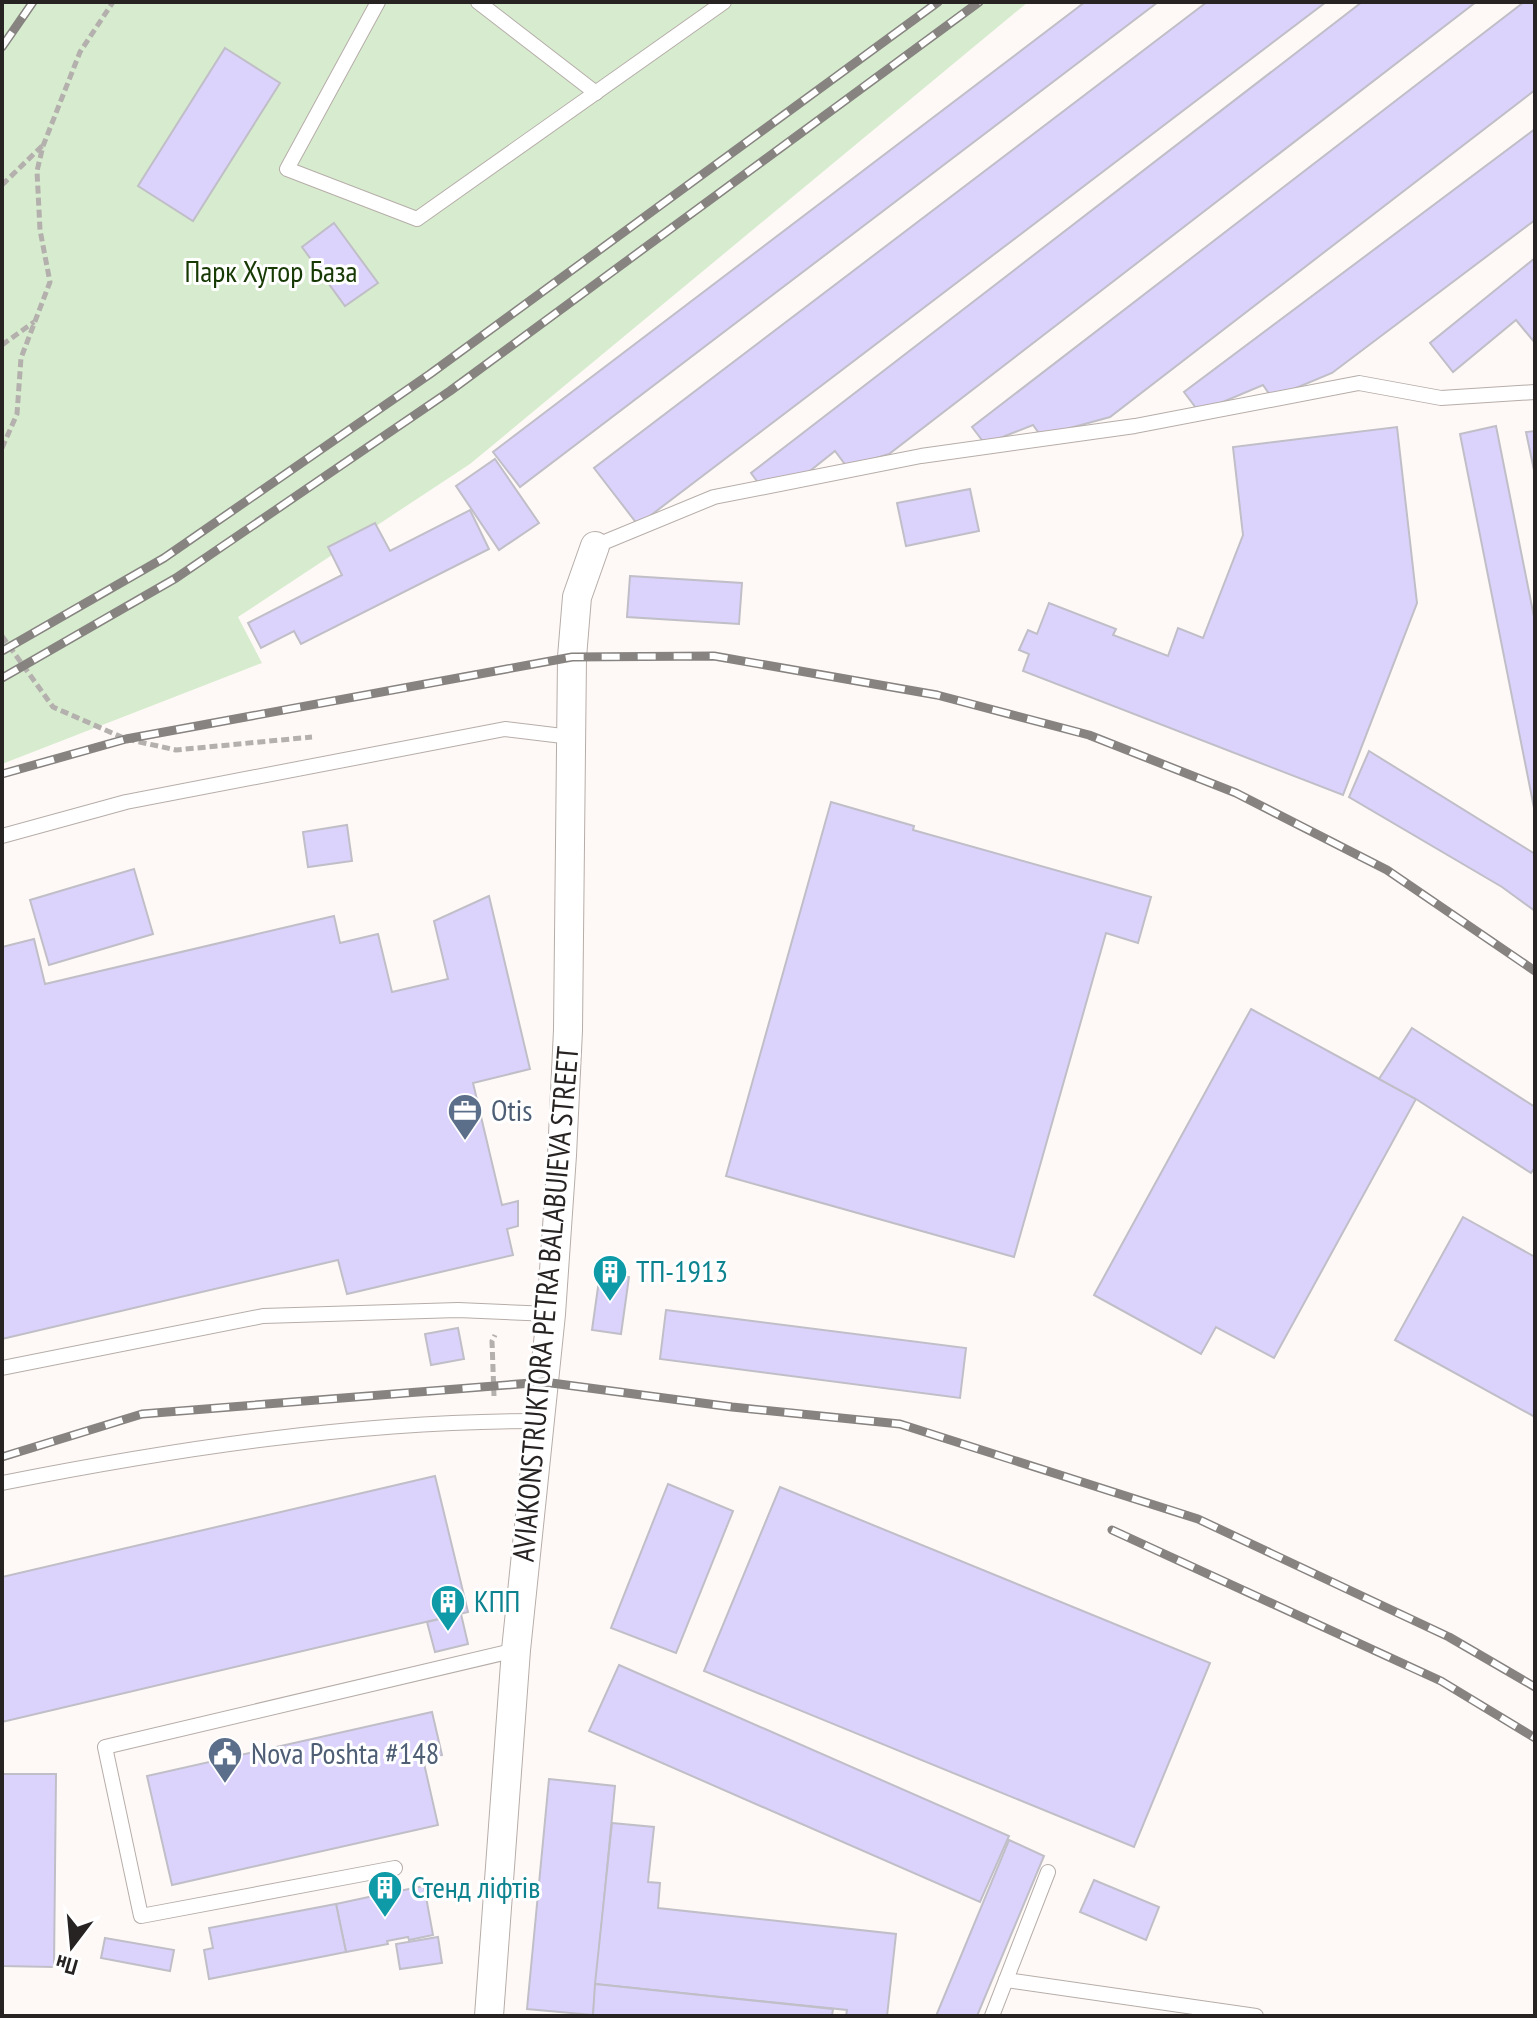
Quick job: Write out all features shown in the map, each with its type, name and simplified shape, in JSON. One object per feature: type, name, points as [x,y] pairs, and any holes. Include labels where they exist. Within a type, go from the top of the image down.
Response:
[{"type":"street","name":"AVIAKONSTRUKTORA PETRA BALABUIEVA STREET","points":[[489,2016],[516,1650],[551,1314],[568,1030],[572,657],[577,597],[595,546]]},
{"type":"lane","points":[[378,2],[287,169],[417,219],[724,2]]},
{"type":"lane","points":[[478,2],[596,93]]},
{"type":"lane","points":[[595,546],[714,497],[921,456],[1135,426],[1359,383],[1441,398],[1535,392]]},
{"type":"lane","points":[[2,836],[126,802],[505,729],[571,737]]},
{"type":"lane","points":[[2,1368],[263,1316],[458,1310],[551,1314]]},
{"type":"lane","points":[[2,1483],[127,1458],[311,1432],[539,1421]]},
{"type":"lane","points":[[395,1868],[141,1916],[105,1747],[516,1650]]},
{"type":"lane","points":[[992,2016],[1048,1872]]},
{"type":"lane","points":[[1006,1980],[1256,2016]]},
{"type":"path","points":[[2,448],[17,414],[21,358],[50,282],[40,230],[37,171],[43,146],[80,52],[113,2]]},
{"type":"path","points":[[2,185],[43,146]]},
{"type":"path","points":[[2,345],[35,322]]},
{"type":"path","points":[[2,636],[53,707],[126,739],[176,750],[318,737]]},
{"type":"green space","name":"Парк Хутор База","points":[[2,2],[1028,2],[470,464],[238,617],[262,663],[2,764]]},
{"type":"building","points":[[1085,2],[1158,2],[520,487],[493,452]]},
{"type":"building","points":[[1207,2],[1326,2],[638,525],[594,468]]},
{"type":"building","points":[[1362,2],[1476,2],[889,454],[847,467],[835,451],[806,474],[759,484],[751,473]]},
{"type":"building","points":[[1524,2],[1535,2],[1535,90],[1110,417],[1041,436],[1033,425],[985,444],[972,427]]},
{"type":"building","points":[[225,48],[280,83],[193,221],[138,186]]},
{"type":"building","points":[[1535,129],[1535,220],[1332,373],[1272,398],[1263,385],[1199,412],[1184,392]]},
{"type":"building","points":[[334,223],[378,283],[345,306],[302,247]]},
{"type":"building","points":[[1535,258],[1535,343],[1516,320],[1453,372],[1430,343]]},
{"type":"building","points":[[1496,426],[1535,622],[1535,813],[1460,434]]},
{"type":"building","points":[[1397,427],[1417,603],[1343,795],[1023,671],[1029,654],[1019,650],[1028,630],[1037,634],[1049,603],[1116,629],[1113,635],[1168,656],[1178,628],[1203,638],[1243,535],[1233,447]]},
{"type":"building","points":[[1535,431],[1535,475],[1526,432]]},
{"type":"building","points":[[495,459],[539,523],[499,550],[456,486]]},
{"type":"building","points":[[970,489],[979,531],[906,546],[897,503]]},
{"type":"building","points":[[470,510],[489,549],[301,644],[294,631],[261,648],[248,623],[342,575],[328,547],[375,523],[390,551]]},
{"type":"building","points":[[630,576],[742,583],[739,624],[627,617]]},
{"type":"building","points":[[1369,751],[1535,854],[1535,911],[1502,887],[1349,797]]},
{"type":"building","points":[[831,802],[914,826],[913,830],[1151,897],[1138,943],[1106,933],[1014,1257],[726,1176]]},
{"type":"building","points":[[347,825],[352,861],[308,867],[303,832]]},
{"type":"building","points":[[134,869],[153,934],[49,965],[30,900]]},
{"type":"building","points":[[489,896],[530,1069],[473,1083],[502,1205],[518,1201],[518,1226],[507,1229],[513,1255],[347,1294],[338,1260],[2,1339],[2,947],[34,939],[45,984],[334,916],[340,943],[378,934],[392,992],[448,979],[434,921]]},
{"type":"building","points":[[1251,1009],[1416,1099],[1274,1358],[1216,1327],[1201,1354],[1094,1295]]},
{"type":"building","points":[[1412,1028],[1535,1107],[1535,1167],[1531,1173],[1416,1099],[1379,1079]]},
{"type":"building","points":[[1463,1217],[1535,1257],[1535,1417],[1395,1340]]},
{"type":"building","name":"ТП-1913","points":[[600,1273],[629,1277],[621,1334],[592,1330]]},
{"type":"building","points":[[666,1310],[966,1348],[960,1398],[660,1359]]},
{"type":"building","points":[[458,1328],[464,1359],[431,1365],[425,1334]]},
{"type":"building","points":[[435,1476],[468,1612],[2,1722],[2,1577]]},
{"type":"building","points":[[668,1484],[733,1511],[676,1653],[611,1628]]},
{"type":"building","points":[[780,1487],[1210,1663],[1134,1847],[704,1671]]},
{"type":"building","name":"КПП","points":[[461,1614],[468,1644],[435,1652],[427,1622]]},
{"type":"building","points":[[619,1665],[1009,1836],[980,1902],[589,1731]]},
{"type":"building","points":[[432,1712],[442,1755],[423,1759],[438,1825],[172,1885],[147,1776]]},
{"type":"building","points":[[2,1774],[56,1774],[54,1967],[2,1966]]},
{"type":"building","points":[[549,1779],[615,1786],[593,2015],[527,2009]]},
{"type":"building","points":[[612,1823],[654,1827],[648,1882],[660,1883],[658,1908],[896,1934],[887,2016],[846,2016],[847,2010],[595,1984]]},
{"type":"building","points":[[1009,1840],[1044,1856],[977,2016],[936,2016]]},
{"type":"building","points":[[1094,1880],[1159,1907],[1146,1940],[1080,1912]]},
{"type":"building","name":"Стенд ліфтів","points":[[424,1886],[433,1935],[387,1941],[388,1944],[346,1952],[336,1904],[378,1895],[378,1899]]},
{"type":"building","points":[[336,1904],[346,1952],[209,1979],[204,1950],[213,1948],[209,1928]]},
{"type":"building","points":[[438,1937],[442,1963],[400,1969],[396,1944]]},
{"type":"building","points":[[105,1938],[174,1950],[170,1971],[101,1958]]},
{"type":"building","points":[[595,1984],[833,2009],[832,2016],[593,2015]]},
{"type":"railway","points":[[2,47],[33,2]]},
{"type":"railway","points":[[2,651],[164,558],[430,374],[938,2]]},
{"type":"railway","points":[[2,678],[176,578],[450,391],[979,2]]},
{"type":"railway","points":[[2,774],[126,739],[572,657],[714,656],[937,695],[1089,735],[1236,793],[1387,870],[1535,971]]},
{"type":"railway","points":[[2,1457],[142,1414],[544,1382],[732,1407],[900,1424],[1198,1519],[1449,1637],[1535,1687]]},
{"type":"railway","points":[[1112,1530],[1441,1681],[1535,1738]]},
{"type":"place","name":"Otis","points":[[465,1142]]},
{"type":"place","name":"ТП-1913","points":[[610,1303]]},
{"type":"place","name":"КПП","points":[[448,1633]]},
{"type":"place","name":"Nova Poshta #148","points":[[225,1785]]},
{"type":"place","name":"Стенд ліфтів","points":[[385,1919]]}]
